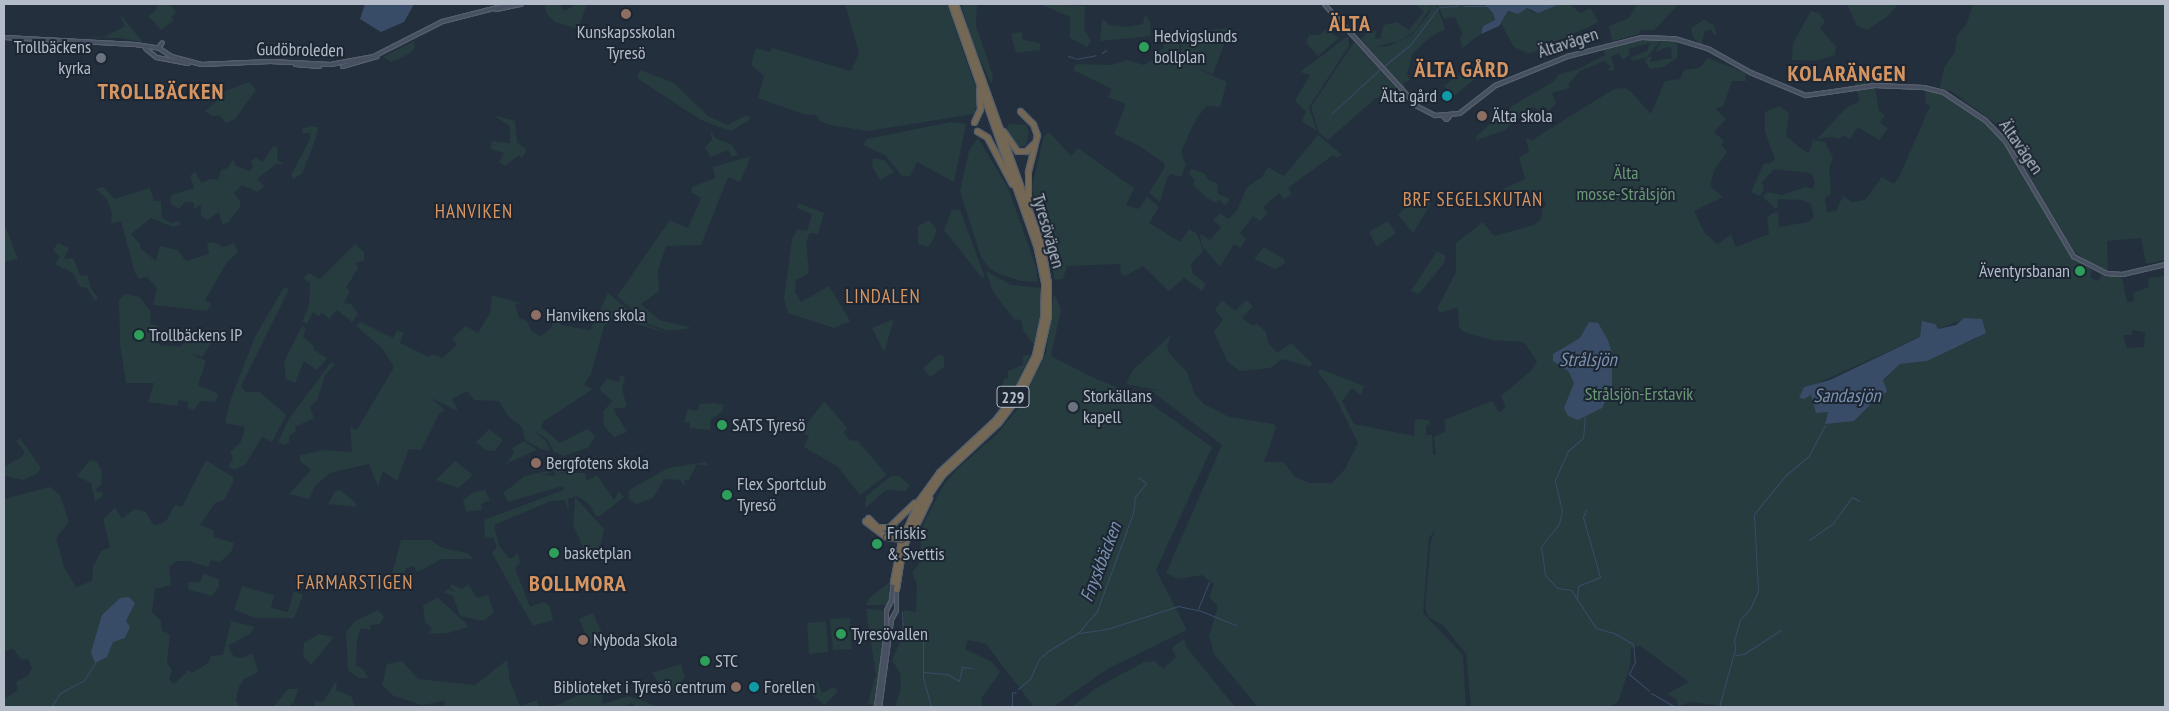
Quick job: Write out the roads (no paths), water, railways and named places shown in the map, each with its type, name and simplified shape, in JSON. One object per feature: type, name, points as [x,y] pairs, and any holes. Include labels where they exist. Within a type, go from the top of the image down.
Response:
[{"type":"highway","name":"Tyresövägen","points":[[893,582],[904,531],[924,492],[952,459],[1002,412],[1022,384],[1037,348],[1044,309],[1044,279],[1037,248],[950,4]]},
{"type":"highway","name":"Tyresövägen","points":[[896,588],[902,551],[911,524],[942,475],[1005,416],[1026,386],[1039,356],[1047,320],[1048,283],[1044,256],[955,4]]},
{"type":"highway","points":[[974,122],[980,109],[978,80]]},
{"type":"highway","points":[[995,117],[1013,148],[1024,152],[1032,147],[1034,132],[1018,113],[1035,127],[1037,135],[1027,178],[1030,212]]},
{"type":"highway","points":[[977,132],[987,137],[1020,199]]},
{"type":"highway","points":[[924,492],[898,522],[889,527],[877,526],[866,520],[886,537],[901,539],[913,531],[942,475]]},
{"type":"main road","name":"Gudöbroleden","points":[[4,37],[110,42],[144,46],[156,48],[200,64],[344,63],[373,56],[442,21],[509,4]]},
{"type":"main road","name":"Gudöbroleden","points":[[110,42],[135,45],[156,55],[205,66],[252,63],[344,66],[373,58],[442,23],[520,4]]},
{"type":"main road","name":"Ältavägen","points":[[1324,4],[1417,106],[1426,112],[1443,116],[1446,119],[1466,109],[1503,81],[1567,56],[1623,40],[1674,38],[1706,50],[1709,49],[1711,53],[1805,95],[1874,85],[1922,87],[1948,94],[1985,120],[2005,142],[2073,256],[2106,273],[2122,274],[2165,264]]},
{"type":"main road","points":[[156,55],[162,50],[162,43]]},
{"type":"main road","points":[[144,46],[154,47],[162,43]]},
{"type":"main road","points":[[156,55],[156,48],[162,43]]},
{"type":"main road","name":"Tyresövägen","points":[[877,707],[887,613],[893,582]]},
{"type":"main road","name":"Tyresövägen","points":[[877,707],[893,615],[896,608],[896,588]]},
{"type":"main road","points":[[890,604],[896,608]]},
{"type":"main road","points":[[887,613],[893,615]]},
{"type":"water","points":[[365,4],[414,4],[404,22],[381,32],[360,19]]},
{"type":"water","points":[[1484,4],[1560,4],[1538,13],[1527,8],[1518,14],[1508,11],[1499,26],[1481,34],[1483,26],[1495,20],[1493,13]]},
{"type":"water","name":"Sandasjön","points":[[1964,318],[1982,319],[1986,333],[1927,361],[1900,364],[1883,380],[1887,391],[1876,404],[1872,403],[1854,421],[1825,424],[1828,412],[1816,413],[1811,395],[1804,399],[1799,398],[1804,387],[1830,380],[1920,337],[1922,321],[1935,324],[1938,329],[1956,325]]},
{"type":"water","name":"Strålsjön","points":[[1589,322],[1598,323],[1607,338],[1612,352],[1612,389],[1602,408],[1578,420],[1568,416],[1564,408],[1574,383],[1569,372],[1553,361],[1553,354],[1580,338]]},
{"type":"water","points":[[129,597],[135,603],[126,621],[130,627],[125,638],[113,642],[107,657],[95,663],[91,652],[102,615],[120,598]]},
{"type":"waterway","points":[[1439,7],[1457,6]]},
{"type":"waterway","points":[[1464,6],[1487,6]]},
{"type":"waterway","points":[[1384,66],[1411,44],[1438,8]]},
{"type":"waterway","points":[[1102,53],[1106,50]]},
{"type":"waterway","points":[[1076,59],[1096,55]]},
{"type":"waterway","points":[[1068,56],[1075,58]]},
{"type":"waterway","points":[[1331,114],[1379,70]]},
{"type":"waterway","points":[[1555,480],[1568,451],[1583,438],[1585,416]]},
{"type":"waterway","points":[[1719,707],[1735,649],[1734,640],[1740,620],[1750,609],[1758,591],[1754,514],[1785,476],[1808,457],[1825,425]]},
{"type":"waterway","name":"Fnyskbäcken","points":[[1018,689],[1030,679],[1039,659],[1048,651],[1078,633],[1097,611],[1133,513],[1135,497],[1146,483],[1139,478]]},
{"type":"waterway","points":[[1555,481],[1562,511],[1559,524],[1541,546],[1545,575],[1557,588],[1571,590],[1596,628],[1614,633],[1633,644],[1635,662],[1629,674],[1649,691]]},
{"type":"waterway","points":[[2165,485],[2165,496]]},
{"type":"waterway","points":[[1809,540],[1833,523],[1852,497],[1859,501]]},
{"type":"waterway","points":[[1577,598],[1578,586],[1600,577],[1583,517],[1586,510]]},
{"type":"waterway","points":[[1198,609],[1209,582]]},
{"type":"waterway","points":[[1079,633],[1107,629],[1178,606],[1201,611],[1236,625]]},
{"type":"waterway","name":"Fnyskbäcken","points":[[902,611],[903,639],[923,639],[923,677],[931,707]]},
{"type":"waterway","points":[[1735,655],[1744,654],[1781,630]]},
{"type":"waterway","points":[[51,707],[60,693],[84,680],[95,663]]},
{"type":"waterway","points":[[923,672],[947,674],[959,681],[962,667],[972,668]]},
{"type":"waterway","name":"Fnyskbäcken","points":[[1012,707],[1012,693],[1016,692]]},
{"type":"waterway","points":[[1651,693],[1675,707]]},
{"type":"place","name":"Kunskapsskolan Tyresö","points":[[626,14]]},
{"type":"place","name":"Hedvigslunds bollplan","points":[[1144,47]]},
{"type":"place","name":"Trollbäckens kyrka","points":[[101,58]]},
{"type":"place","name":"Älta gård","points":[[1447,96]]},
{"type":"place","name":"Älta skola","points":[[1482,116]]},
{"type":"place","name":"Äventyrsbanan","points":[[2080,271]]},
{"type":"place","name":"Hanvikens skola","points":[[536,315]]},
{"type":"place","name":"Trollbäckens IP","points":[[139,335]]},
{"type":"place","name":"Storkällans kapell","points":[[1073,407]]},
{"type":"place","name":"SATS Tyresö","points":[[722,425]]},
{"type":"place","name":"Bergfotens skola","points":[[536,463]]},
{"type":"place","name":"Flex Sportclub Tyresö","points":[[727,495]]},
{"type":"place","name":"Friskis & Svettis","points":[[877,544]]},
{"type":"place","name":"basketplan","points":[[554,553]]},
{"type":"place","name":"Tyresövallen","points":[[841,634]]},
{"type":"place","name":"Nyboda Skola","points":[[583,640]]},
{"type":"place","name":"STC","points":[[705,661]]},
{"type":"place","name":"Biblioteket i Tyresö centrum","points":[[736,687]]},
{"type":"place","name":"Forellen","points":[[754,687]]},
{"type":"district","name":"ÄLTA","points":[[1350,24]]},
{"type":"district","name":"ÄLTA GÅRD","points":[[1462,70]]},
{"type":"district","name":"KOLARÄNGEN","points":[[1847,74]]},
{"type":"district","name":"TROLLBÄCKEN","points":[[161,92]]},
{"type":"district","name":"BRF SEGELSKUTAN","points":[[1473,200]]},
{"type":"district","name":"HANVIKEN","points":[[474,212]]},
{"type":"district","name":"LINDALEN","points":[[883,297]]},
{"type":"district","name":"FARMARSTIGEN","points":[[355,583]]},
{"type":"district","name":"BOLLMORA","points":[[578,584]]},
{"type":"park label","name":"Älta mosse-Strålsjön","points":[[1626,184]]},
{"type":"park label","name":"Strålsjön-Erstavik","points":[[1639,394]]}]
